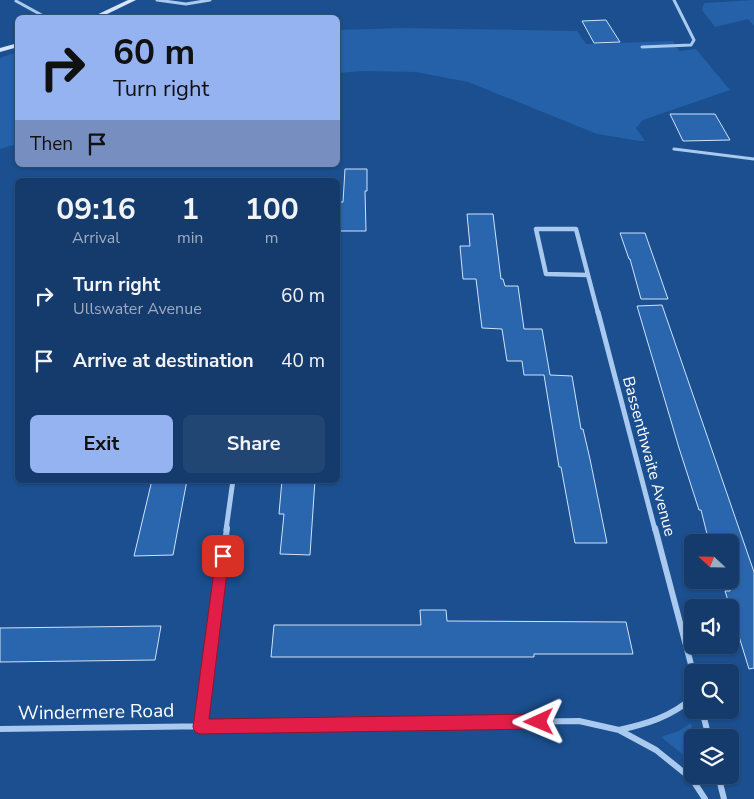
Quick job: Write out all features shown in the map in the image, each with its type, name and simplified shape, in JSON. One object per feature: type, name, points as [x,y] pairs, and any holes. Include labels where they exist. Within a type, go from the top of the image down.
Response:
[{"type":"street","points":[[100,15],[133,0]]},
{"type":"street","points":[[157,0],[186,4],[210,0]]},
{"type":"street","points":[[642,47],[690,45],[694,40],[674,0]]},
{"type":"street","points":[[16,1],[42,15]]},
{"type":"street","points":[[0,50],[15,46]]},
{"type":"street","name":"Bassenthwaite Avenue","points":[[588,275],[546,274],[536,229],[576,229],[691,664]]},
{"type":"street","points":[[200,727],[233,483]]},
{"type":"street","points":[[619,730],[639,726],[684,707]]},
{"type":"street","name":"Windermere Road","points":[[0,728],[579,721],[619,730],[656,750],[692,779],[705,799]]},
{"type":"street","points":[[720,784],[724,799]]},
{"type":"lane","points":[[674,150],[754,159]]},
{"type":"shaded area","points":[[754,0],[754,26],[748,19],[715,27],[702,10],[704,3]]},
{"type":"shaded area","points":[[402,28],[577,31],[586,44],[673,41],[679,51],[696,49],[730,90],[643,120],[636,128],[645,141],[639,141],[597,134],[468,82],[416,72],[363,71],[340,73],[340,30]]},
{"type":"shaded area","points":[[15,53],[15,145],[0,149],[0,58]]},
{"type":"shaded area","points":[[691,723],[692,729],[684,729],[684,756],[661,737],[679,731]]},
{"type":"building","points":[[606,20],[620,42],[594,43],[582,21]]},
{"type":"building","points":[[670,114],[715,114],[730,140],[683,141]]},
{"type":"building","points":[[345,169],[367,169],[367,191],[365,191],[366,231],[340,231],[340,202],[343,202]]},
{"type":"building","points":[[467,214],[493,214],[501,279],[503,279],[505,286],[518,286],[524,329],[542,329],[550,375],[572,376],[581,429],[583,429],[590,459],[607,543],[575,543],[561,467],[559,467],[544,375],[524,375],[522,361],[507,361],[502,329],[482,328],[476,279],[463,279],[460,246],[470,246]]},
{"type":"building","points":[[620,233],[645,233],[668,299],[641,299],[630,259]]},
{"type":"building","points":[[662,305],[754,572],[754,668],[749,669],[739,636],[739,599],[727,599],[725,591],[739,589],[739,534],[707,534],[701,510],[699,510],[679,448],[637,306]]},
{"type":"building","points":[[151,483],[186,483],[173,555],[134,556]]},
{"type":"building","points":[[282,483],[315,483],[310,555],[280,554],[284,514],[279,514]]},
{"type":"building","points":[[420,610],[446,610],[447,621],[626,622],[633,654],[534,654],[534,657],[271,657],[274,625],[421,625]]},
{"type":"building","points":[[161,626],[155,660],[0,662],[0,628]]},
{"type":"route","points":[[223,556],[200,727],[539,722]]}]
